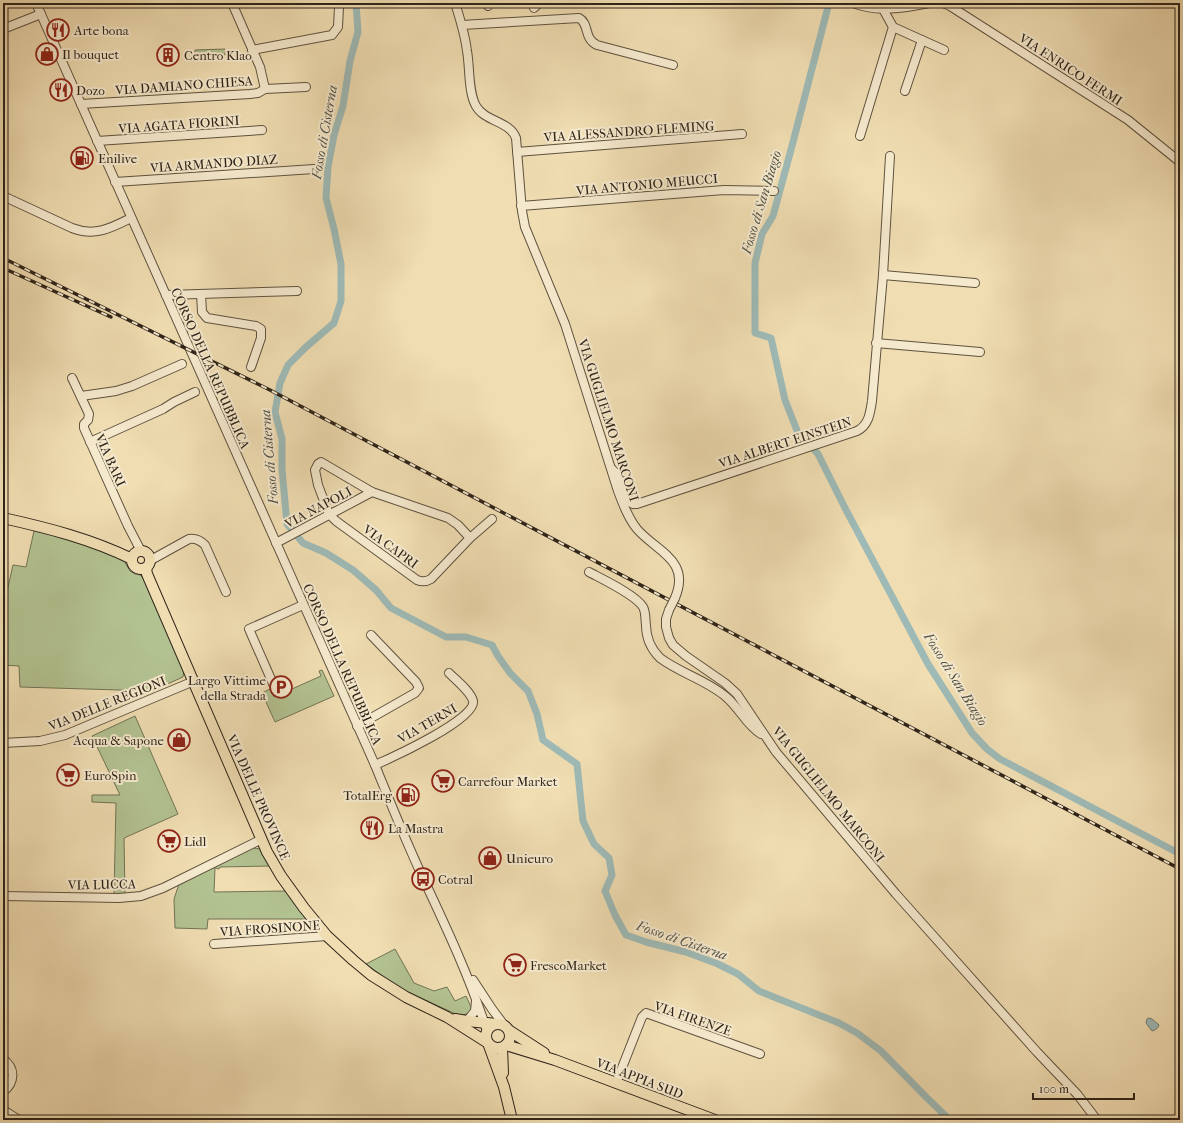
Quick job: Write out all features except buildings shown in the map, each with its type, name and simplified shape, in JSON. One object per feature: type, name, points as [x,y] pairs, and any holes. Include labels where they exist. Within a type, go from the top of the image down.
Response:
[{"type":"main road","points":[[3,518],[70,534],[113,550],[132,559],[135,567],[140,570],[148,564],[148,555],[141,551],[136,553],[132,559]]},
{"type":"main road","name":"VIA DELLE PROVINCE","points":[[148,564],[147,574],[271,860],[287,885],[327,936],[361,967],[413,1002],[447,1017],[488,1043]]},
{"type":"main road","name":"VIA DELLE PROVINCE","points":[[447,1017],[486,1026]]},
{"type":"main road","points":[[488,1043],[494,1048],[504,1046],[510,1039],[503,1027],[493,1025],[486,1026],[488,1043],[504,1087],[512,1120]]},
{"type":"main road","name":"VIA APPIA SUD","points":[[503,1027],[555,1060]]},
{"type":"main road","points":[[504,1046],[504,1087]]},
{"type":"main road","name":"VIA APPIA SUD","points":[[504,1046],[555,1060],[715,1120]]},
{"type":"street","name":"CORSO DELLA REPUBBLICA","points":[[36,3],[276,542],[423,878],[462,962],[477,998],[486,1026]]},
{"type":"street","points":[[232,3],[262,74],[265,88]]},
{"type":"street","name":"VIA GUGLIELMO MARCONI","points":[[455,3],[462,25],[467,50],[474,103],[485,116],[513,132],[516,142],[521,206],[526,231],[565,324],[621,499],[634,525],[646,538],[670,558],[677,570],[680,583],[666,619],[666,627],[673,645],[732,689],[742,701],[776,752],[896,894],[1077,1094],[1097,1120]]},
{"type":"street","points":[[853,3],[867,7],[883,8],[929,3]]},
{"type":"street","name":"VIA ENRICO FERMI","points":[[943,3],[950,6],[1128,120],[1180,162]]},
{"type":"street","points":[[252,50],[332,35],[338,27],[339,7]]},
{"type":"street","points":[[883,8],[893,27],[944,50]]},
{"type":"street","points":[[3,29],[41,14]]},
{"type":"street","points":[[462,25],[579,18],[585,23],[590,40],[596,45],[673,65]]},
{"type":"street","points":[[860,136],[893,27]]},
{"type":"street","points":[[905,91],[922,40]]},
{"type":"street","name":"VIA DAMIANO CHIESA","points":[[81,104],[252,94],[260,92],[265,88],[306,87]]},
{"type":"street","name":"VIA AGATA FIORINI","points":[[97,141],[262,130]]},
{"type":"street","name":"VIA ALESSANDRO FLEMING","points":[[517,152],[742,134]]},
{"type":"street","name":"VIA ALBERT EINSTEIN","points":[[610,467],[620,478],[630,501],[633,504],[637,504],[858,430],[866,425],[870,413],[883,275],[890,156]]},
{"type":"street","name":"VIA ARMANDO DIAZ","points":[[116,182],[314,169]]},
{"type":"street","name":"VIA ANTONIO MEUCCI","points":[[521,206],[719,190],[774,191]]},
{"type":"street","points":[[3,196],[80,231],[102,231],[131,218]]},
{"type":"street","points":[[883,275],[975,283]]},
{"type":"street","points":[[166,295],[297,291]]},
{"type":"street","points":[[201,294],[201,310],[207,318],[256,326],[261,329],[261,338],[251,367]]},
{"type":"street","points":[[876,343],[980,352]]},
{"type":"street","points":[[81,396],[127,388],[182,364]]},
{"type":"street","name":"VIA BARI","points":[[72,378],[89,416],[84,426],[90,442],[141,551]]},
{"type":"street","points":[[90,442],[163,410],[174,402],[195,392]]},
{"type":"street","points":[[329,514],[318,485],[315,470],[321,462],[372,492],[448,518],[458,525],[470,538]]},
{"type":"street","name":"VIA NAPOLI","points":[[276,542],[372,492]]},
{"type":"street","name":"VIA CAPRI","points":[[329,514],[336,521],[421,582],[426,582],[431,579],[470,538],[492,519]]},
{"type":"street","points":[[148,564],[188,540],[199,540],[205,545],[226,592]]},
{"type":"street","points":[[589,572],[632,596],[641,604],[645,613],[648,641],[660,658],[723,694],[734,704],[754,729],[765,737]]},
{"type":"street","points":[[274,686],[249,629],[303,605]]},
{"type":"street","points":[[357,726],[415,693],[418,688],[416,682],[371,635]]},
{"type":"street","name":"VIA TERNI","points":[[375,766],[436,735],[472,709],[474,704],[471,696],[450,673]]},
{"type":"street","name":"VIA DELLE REGIONI","points":[[3,743],[40,741],[65,735],[194,681]]},
{"type":"street","name":"VIA LUCCA","points":[[3,896],[119,898],[141,896],[163,888],[262,839]]},
{"type":"street","name":"VIA FROSINONE","points":[[214,944],[327,936]]},
{"type":"street","name":"CORSO DELLA REPUBBLICA","points":[[462,962],[503,1027]]},
{"type":"street","points":[[467,1021],[475,1011],[477,998]]},
{"type":"street","name":"VIA FIRENZE","points":[[616,1083],[642,1017],[646,1013],[760,1054]]},
{"type":"street","points":[[3,1059],[8,1062],[13,1075],[9,1087],[3,1092]]},
{"type":"street","points":[[3,1110],[19,1120]]},
{"type":"green space","points":[[225,49],[225,55],[195,56],[195,50]]},
{"type":"green space","points":[[34,531],[65,537],[123,559],[130,571],[140,575],[146,580],[184,670],[183,677],[152,691],[20,687],[19,666],[3,665],[3,609],[13,565],[26,567]]},
{"type":"green space","points":[[322,670],[334,696],[275,722],[262,693],[270,689],[274,697],[321,676],[319,671]]},
{"type":"green space","points":[[135,716],[178,814],[124,838],[125,895],[114,894],[116,803],[92,802],[92,795],[120,795],[92,736]]},
{"type":"green space","points":[[253,848],[260,849],[271,866],[215,868],[214,892],[287,891],[308,919],[208,919],[207,929],[175,928],[174,899],[179,884]]},
{"type":"green space","points":[[395,949],[414,983],[434,991],[447,987],[455,1001],[466,996],[472,1009],[469,1013],[460,1016],[401,989],[366,964]]},
{"type":"water","points":[[1149,1018],[1159,1025],[1157,1029],[1152,1031],[1146,1023],[1147,1019]]},
{"type":"waterway","name":"Fosso di Cisterna","points":[[356,3],[358,32],[350,61],[343,106],[334,135],[328,167],[326,198],[341,264],[341,301],[334,323],[288,365],[280,383],[275,412],[282,439],[282,469],[287,524],[303,543],[326,553],[353,570],[376,590],[391,608],[446,637],[466,637],[492,645],[510,673],[528,691],[537,714],[543,740],[577,764],[583,821],[594,844],[609,858],[612,875],[605,891],[615,915],[626,935],[646,942],[686,952],[718,964],[738,974],[759,991],[839,1023],[857,1033],[881,1051],[950,1120]]},
{"type":"waterway","name":"Fosso di San Biagio","points":[[808,443],[798,433],[785,400],[771,338],[755,333],[755,263],[762,234],[773,216],[829,3]]},
{"type":"waterway","name":"Fosso di San Biagio","points":[[813,448],[818,454],[928,664],[972,733],[987,749],[1000,759],[1180,854]]},
{"type":"railway","points":[[3,258],[268,389],[1180,869]]},
{"type":"railway","points":[[3,268],[111,317]]},
{"type":"place","name":"Arte bona","points":[[58,30]]},
{"type":"place","name":"Il bouquet","points":[[47,54]]},
{"type":"place","name":"Centro Klao","points":[[168,55]]},
{"type":"place","name":"Dozo","points":[[61,90]]},
{"type":"place","name":"Enilive","points":[[82,158]]},
{"type":"place","name":"Largo Vittime della Strada","points":[[281,687]]},
{"type":"place","name":"Acqua & Sapone","points":[[179,740]]},
{"type":"place","name":"EuroSpin","points":[[68,775]]},
{"type":"place","name":"Carrefour Market","points":[[443,781]]},
{"type":"place","name":"TotalErg","points":[[408,795]]},
{"type":"place","name":"La Mastra","points":[[372,828]]},
{"type":"place","name":"Lidl","points":[[169,841]]},
{"type":"place","name":"Unieuro","points":[[490,858]]},
{"type":"place","name":"Cotral","points":[[423,879]]},
{"type":"place","name":"FrescoMarket","points":[[515,965]]}]
